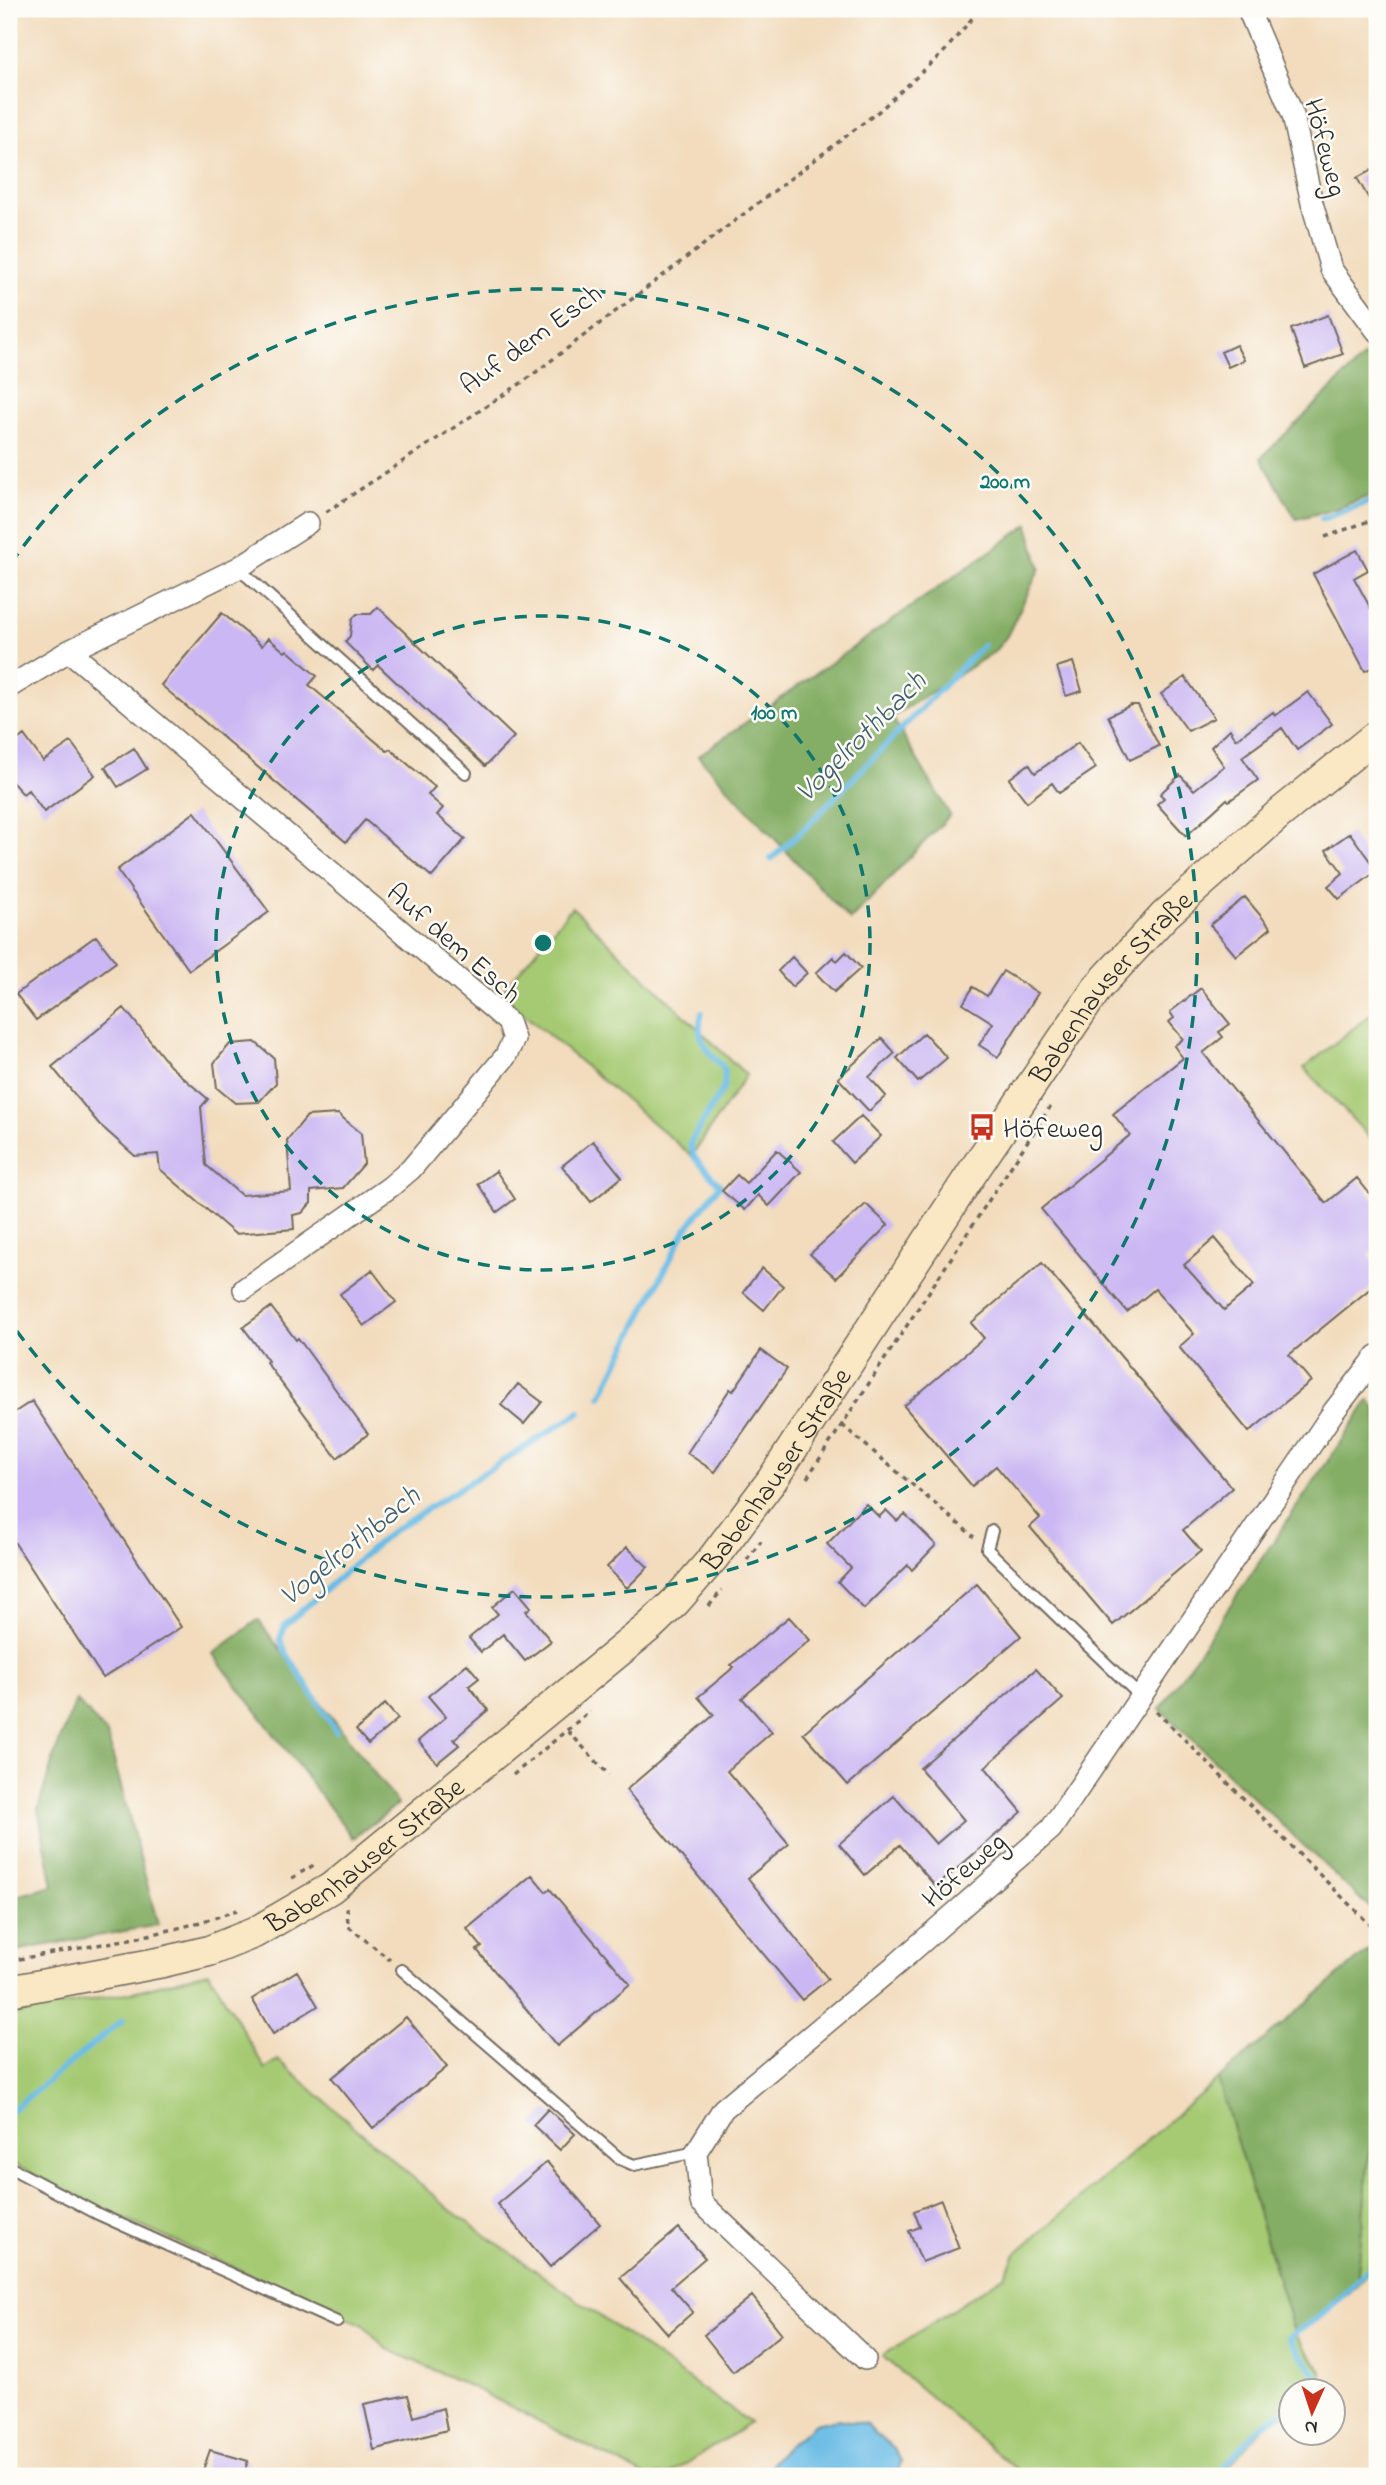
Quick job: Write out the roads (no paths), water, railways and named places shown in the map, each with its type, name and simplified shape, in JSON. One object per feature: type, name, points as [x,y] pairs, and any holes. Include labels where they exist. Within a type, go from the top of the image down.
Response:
[{"type":"main road","name":"Babenhauser Straße","points":[[9,1991],[209,1951],[277,1921],[331,1888],[650,1626],[714,1557],[772,1480],[1001,1129],[1098,987],[1165,915],[1279,814],[1377,735]]},
{"type":"street","name":"Höfeweg","points":[[1248,9],[1293,115],[1312,203],[1331,269],[1377,331]]},
{"type":"street","points":[[9,687],[69,651],[237,568],[308,523]]},
{"type":"street","name":"Auf dem Esch","points":[[69,651],[490,1006],[508,1022],[514,1039],[505,1057],[411,1169],[390,1187],[244,1289]]},
{"type":"street","name":"Höfeweg","points":[[696,2152],[723,2109],[898,1963],[1051,1829],[1334,1411],[1377,1356]]},
{"type":"street","points":[[696,2152],[701,2202],[865,2359]]},
{"type":"lane","points":[[237,568],[466,774]]},
{"type":"lane","points":[[992,1531],[987,1549],[1140,1696]]},
{"type":"lane","points":[[402,1970],[620,2159],[634,2165],[696,2152]]},
{"type":"lane","points":[[9,2167],[98,2214],[337,2322]]},
{"type":"water","points":[[838,2419],[867,2424],[894,2448],[901,2461],[897,2476],[770,2476],[771,2464],[784,2449],[815,2424]]},
{"type":"waterway","name":"Vogelrothbach","points":[[1322,519],[1377,499]]},
{"type":"waterway","name":"Vogelrothbach","points":[[771,859],[804,829],[983,645]]},
{"type":"waterway","name":"Vogelrothbach","points":[[601,1396],[684,1232],[720,1185],[694,1157],[690,1143],[724,1087],[725,1070],[708,1051],[701,1038],[702,1013]]},
{"type":"waterway","name":"Vogelrothbach","points":[[336,1731],[285,1651],[280,1639],[285,1625],[391,1532],[580,1412]]},
{"type":"waterway","name":"Vogelrothbach","points":[[12,2110],[123,2020]]},
{"type":"waterway","points":[[1316,2376],[1288,2338],[1327,2311],[1377,2260]]},
{"type":"waterway","points":[[1215,2476],[1261,2426],[1278,2416]]},
{"type":"place","name":"Höfeweg","points":[[982,1127]]}]
